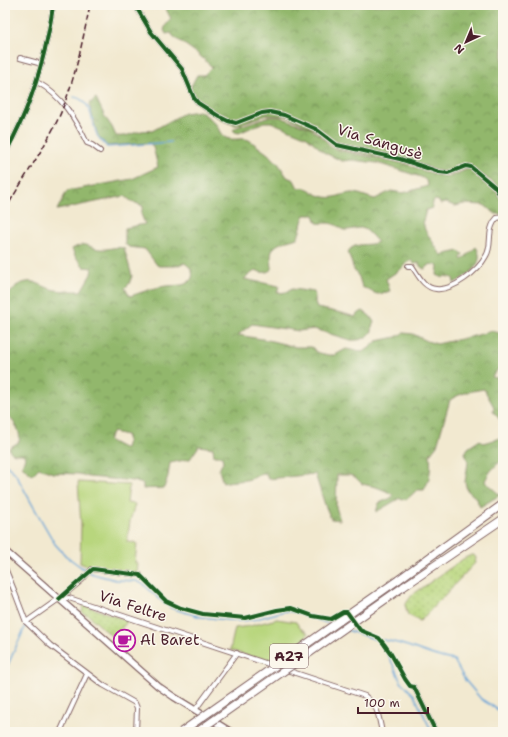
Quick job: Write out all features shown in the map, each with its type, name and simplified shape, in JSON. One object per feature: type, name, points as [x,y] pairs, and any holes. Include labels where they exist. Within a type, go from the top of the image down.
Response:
[{"type":"highway","name":"A27","points":[[181,732],[398,580],[503,504]]},
{"type":"highway","name":"A27","points":[[197,732],[403,587],[503,519]]},
{"type":"main road","points":[[5,551],[167,692],[231,732]]},
{"type":"street","points":[[5,154],[25,115],[37,81],[45,51],[53,5]]},
{"type":"street","name":"Via Sangusè","points":[[135,5],[151,32],[182,69],[194,98],[198,103],[228,122],[236,123],[262,113],[270,112],[316,129],[337,145],[400,159],[439,172],[448,173],[466,166],[471,167],[495,187],[503,200]]},
{"type":"street","points":[[20,58],[42,64]]},
{"type":"street","points":[[37,81],[63,103],[87,144],[92,145],[100,151]]},
{"type":"street","points":[[408,266],[412,266],[423,282],[429,286],[436,289],[448,288],[465,278],[483,260],[490,247],[492,226],[497,218],[503,217]]},
{"type":"street","points":[[5,568],[26,622],[55,650],[87,674],[135,703],[137,708],[136,732]]},
{"type":"street","points":[[26,622],[59,599],[93,569],[140,575]]},
{"type":"street","name":"Via Feltre","points":[[59,599],[69,598],[365,696],[373,703],[378,712],[382,732]]},
{"type":"street","points":[[195,710],[236,653]]},
{"type":"street","points":[[60,732],[87,674]]},
{"type":"street","points":[[414,687],[436,732]]},
{"type":"green space","points":[[164,5],[503,5],[503,199],[493,182],[467,167],[449,174],[407,162],[339,149],[316,130],[286,116],[267,115],[236,125],[206,111],[195,100],[190,88],[197,75],[204,75],[212,67],[171,33],[166,34],[164,30],[171,19]]},
{"type":"green space","points":[[96,98],[116,136],[126,136],[147,130],[152,131],[184,113],[199,111],[215,123],[220,133],[226,138],[249,140],[268,154],[278,163],[287,177],[294,180],[298,188],[305,188],[318,195],[330,198],[355,193],[375,199],[391,191],[403,193],[428,185],[421,177],[377,163],[352,160],[342,161],[325,153],[307,137],[271,122],[264,122],[239,133],[233,130],[237,127],[268,117],[280,117],[310,128],[323,138],[331,147],[341,151],[407,164],[424,171],[449,177],[468,169],[474,170],[482,181],[489,183],[496,190],[503,204],[503,214],[496,214],[484,205],[464,204],[455,206],[446,203],[440,204],[439,201],[435,200],[432,208],[426,210],[423,221],[425,230],[441,255],[459,251],[463,254],[461,258],[462,260],[476,247],[479,253],[479,259],[474,269],[470,273],[454,283],[453,278],[445,276],[443,278],[437,275],[438,266],[436,264],[434,266],[431,264],[424,269],[419,263],[414,264],[411,260],[386,279],[390,291],[376,294],[362,287],[348,252],[357,245],[378,242],[368,231],[364,229],[359,228],[344,230],[331,223],[317,223],[314,215],[305,215],[297,238],[280,243],[274,248],[271,257],[272,269],[264,272],[256,270],[244,279],[279,286],[277,293],[287,292],[292,289],[314,292],[317,308],[355,317],[363,311],[370,316],[374,322],[372,331],[365,338],[360,340],[350,340],[314,329],[299,331],[252,324],[238,335],[296,347],[312,347],[316,352],[335,355],[346,349],[362,352],[377,341],[396,337],[403,333],[413,334],[437,344],[492,331],[503,334],[503,363],[492,377],[503,379],[503,434],[501,430],[501,421],[493,411],[494,407],[484,389],[466,393],[450,400],[437,445],[430,454],[430,472],[424,490],[417,490],[406,500],[400,498],[376,512],[379,503],[391,498],[393,495],[376,487],[362,484],[355,477],[349,475],[337,475],[336,507],[340,520],[331,519],[315,474],[268,479],[265,473],[263,473],[242,481],[223,483],[219,470],[223,462],[222,456],[214,456],[213,448],[199,446],[190,459],[170,463],[164,488],[143,489],[143,484],[133,481],[89,477],[79,474],[53,473],[39,468],[32,475],[22,466],[25,457],[23,454],[12,453],[9,448],[19,442],[20,438],[16,426],[5,413],[5,294],[12,292],[16,286],[28,282],[36,283],[55,290],[81,291],[91,274],[92,268],[84,267],[75,256],[72,249],[81,245],[87,245],[100,249],[117,247],[124,248],[132,276],[129,284],[125,288],[130,296],[160,287],[183,285],[189,282],[192,276],[190,267],[184,263],[176,266],[159,266],[145,249],[129,247],[125,244],[125,228],[145,224],[141,214],[143,206],[131,201],[125,196],[57,210],[67,191],[132,179],[158,167],[153,147],[150,143],[107,146],[98,136],[89,104]],"holes":[[[113,432],[126,435],[128,441],[126,448],[123,448],[108,440]]]},
{"type":"green space","points":[[503,436],[503,460],[487,476],[485,482],[500,495],[480,507],[476,498],[467,490],[465,482],[468,462],[465,453],[468,448],[480,440],[483,443],[501,438]]},
{"type":"green space","points":[[78,482],[129,485],[127,503],[135,504],[130,521],[127,542],[137,543],[135,563],[138,564],[137,573],[92,568],[80,563],[81,525]]},
{"type":"green space","points":[[471,555],[474,555],[476,558],[475,563],[420,621],[408,615],[405,605],[412,595]]},
{"type":"green space","points":[[84,605],[128,621],[113,637],[87,614],[86,615],[82,612]]},
{"type":"green space","points":[[277,619],[296,622],[300,628],[308,633],[299,652],[286,668],[230,650],[235,628]]},
{"type":"waterway","points":[[74,97],[80,99],[88,106],[97,135],[107,147],[171,142]]},
{"type":"waterway","points":[[5,464],[15,473],[55,544],[66,556],[93,574],[116,580],[136,581],[143,584],[171,608],[201,617],[237,621],[252,620],[285,611],[296,612],[330,624]]},
{"type":"waterway","points":[[5,671],[26,625]]},
{"type":"waterway","points":[[347,630],[377,640],[382,644],[401,682],[414,695],[432,732]]},
{"type":"waterway","points":[[383,640],[454,660],[465,680],[481,699],[500,711]]},
{"type":"railway","points":[[5,210],[53,129],[65,103],[74,76],[90,5]]},
{"type":"cycle path","points":[[5,154],[19,125],[36,82],[53,5]]},
{"type":"cycle path","points":[[135,5],[151,32],[182,69],[194,98],[198,103],[220,117],[236,123],[262,113],[270,112],[284,115],[316,129],[337,145],[400,159],[439,172],[448,173],[466,166],[471,167],[495,187],[503,200]]},
{"type":"cycle path","points":[[59,599],[93,569],[140,575],[166,601],[181,608],[203,614],[245,618],[291,608],[313,616],[331,619],[343,612],[347,612],[360,630],[379,638],[384,644],[405,679],[410,686],[414,687],[436,732]]},
{"type":"place","name":"Al Baret","points":[[125,640]]}]
